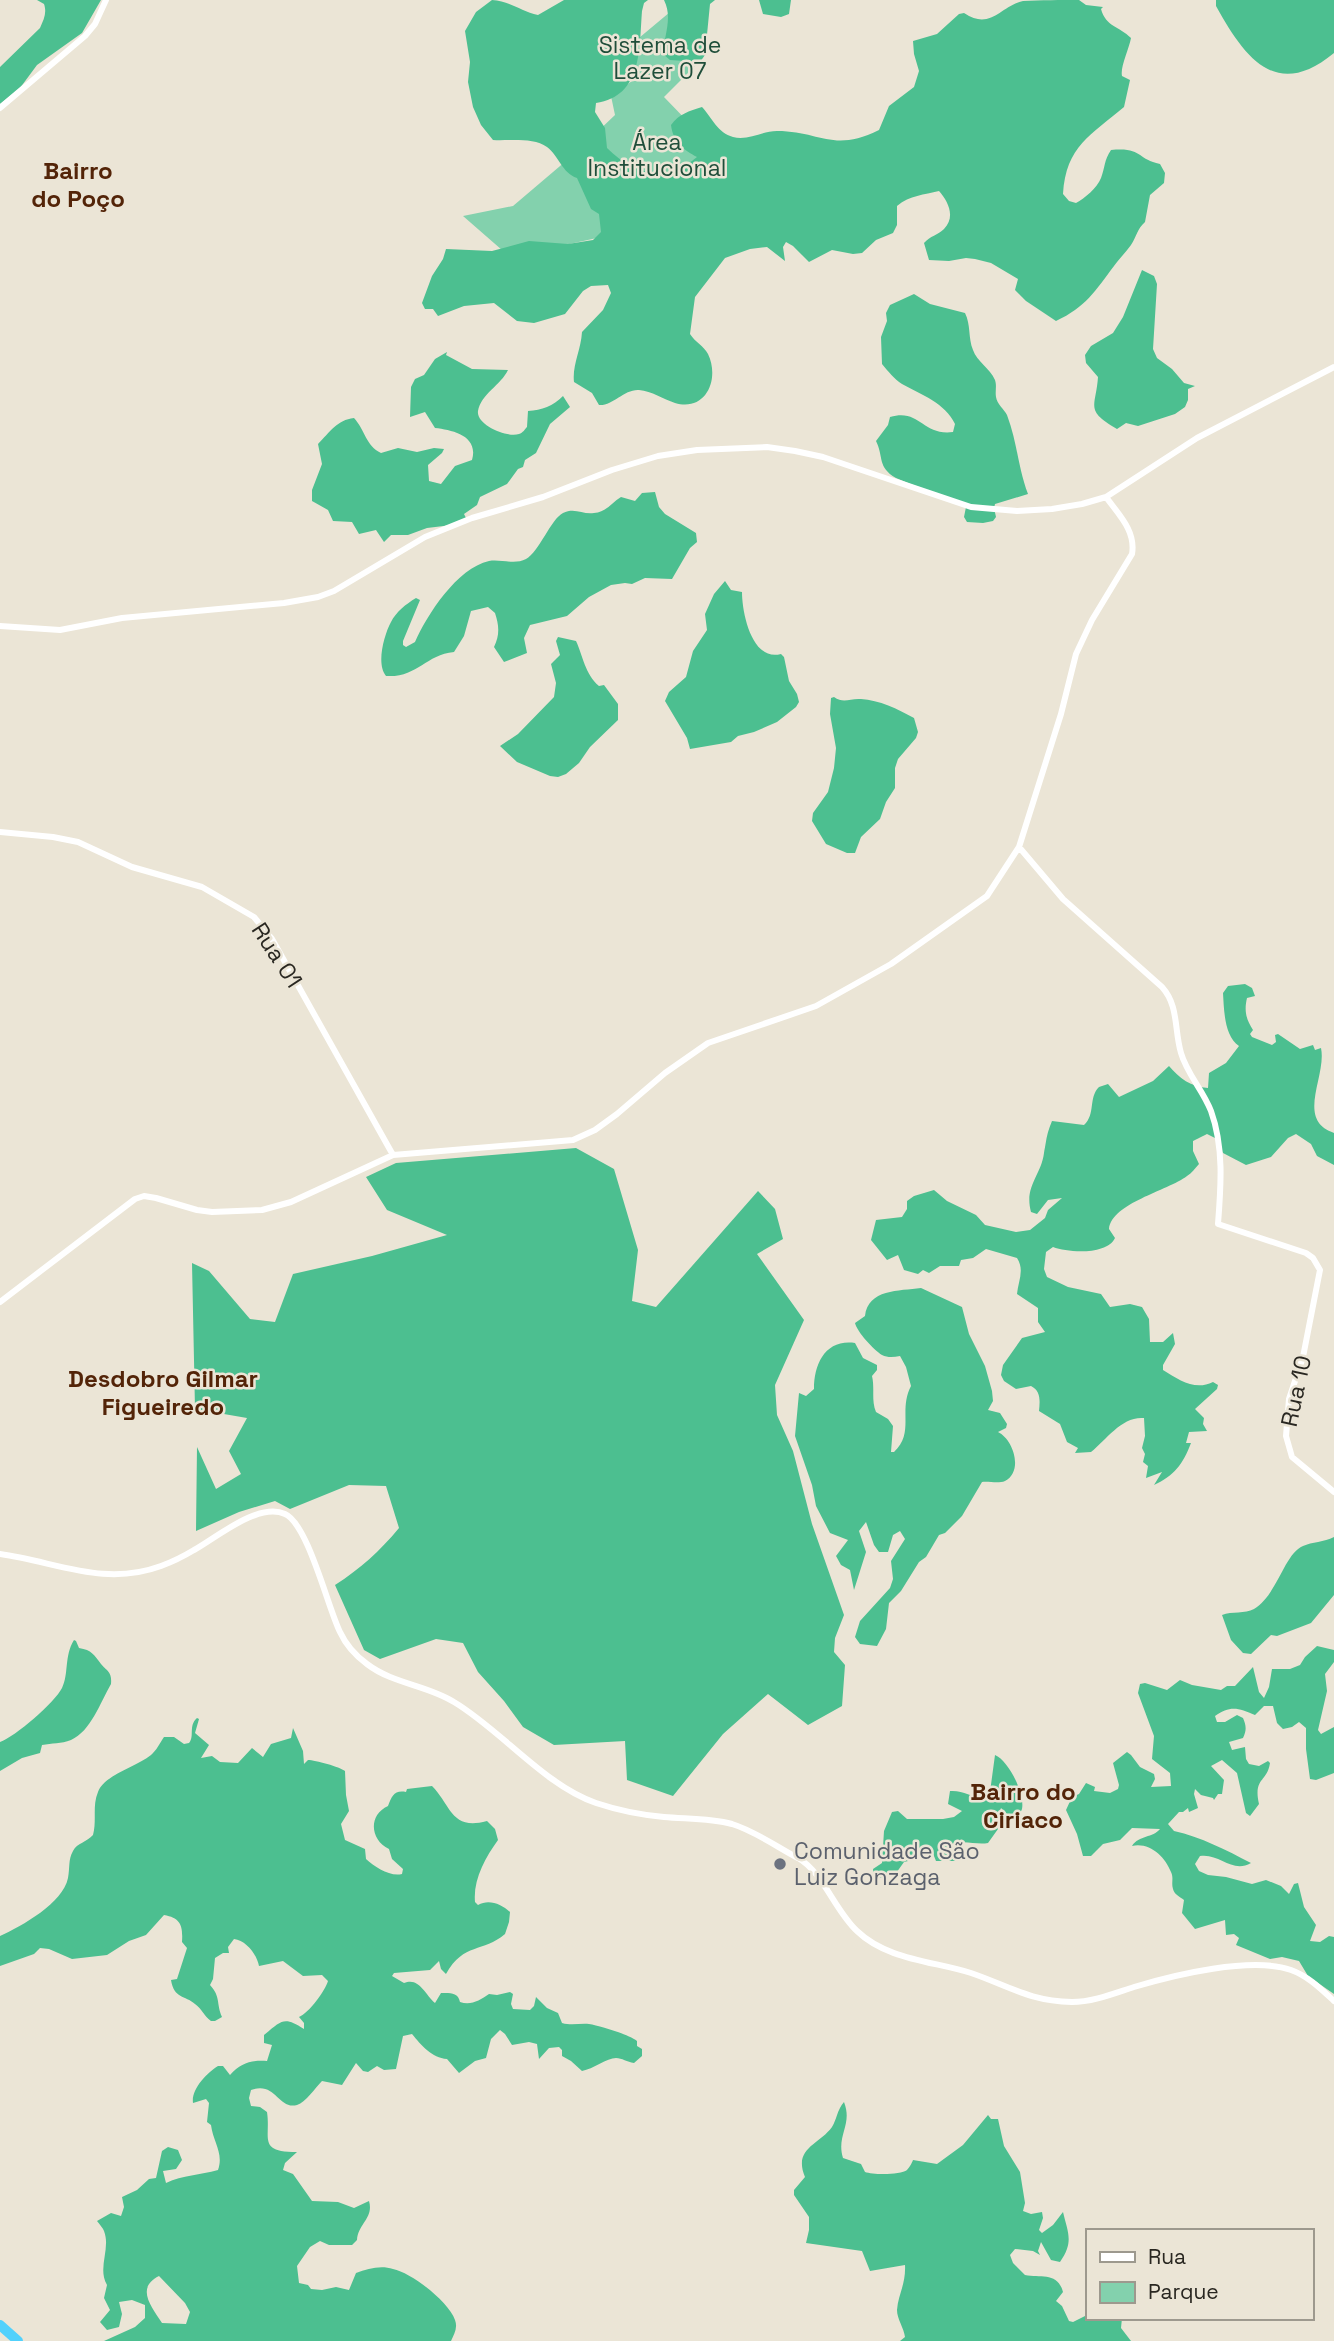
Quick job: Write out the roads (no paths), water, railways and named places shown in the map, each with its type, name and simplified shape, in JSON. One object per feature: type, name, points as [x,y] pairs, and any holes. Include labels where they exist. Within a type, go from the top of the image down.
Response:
[{"type":"street","points":[[0,108],[85,36],[95,24],[106,0]]},
{"type":"street","points":[[0,626],[60,631],[122,618],[284,603],[317,597],[334,591],[425,537],[658,456],[697,450],[767,447],[795,450],[971,507],[1017,511],[1082,504],[1106,497],[1196,438],[1334,367]]},
{"type":"street","points":[[0,1302],[135,1199],[144,1196],[212,1212],[269,1209],[291,1202],[393,1155],[558,1142],[586,1135],[708,1043],[816,1006],[891,964],[987,896],[1019,847],[1031,814],[1076,654],[1132,554],[1134,543],[1130,531],[1106,497]]},
{"type":"street","name":"Rua 01","points":[[0,832],[78,842],[132,867],[202,887],[254,917],[272,939],[393,1155]]},
{"type":"street","name":"Rua 10","points":[[1019,847],[1063,899],[1162,987],[1172,1001],[1181,1052],[1204,1095],[1215,1126],[1220,1163],[1218,1224],[1306,1254],[1313,1258],[1320,1270],[1303,1357],[1289,1399],[1286,1436],[1292,1457],[1334,1492]]},
{"type":"street","points":[[0,1554],[104,1575],[123,1576],[161,1566],[192,1552],[239,1522],[261,1513],[284,1513],[292,1518],[323,1581],[340,1632],[357,1655],[370,1666],[385,1675],[454,1702],[583,1798],[651,1816],[730,1824],[809,1864],[848,1921],[873,1944],[896,1954],[975,1975],[1031,1997],[1052,2000],[1076,2002],[1192,1972],[1253,1965],[1290,1969],[1305,1976],[1334,2001]]},
{"type":"waterway","points":[[0,2325],[18,2341]]},
{"type":"place","name":"Comunidade São Luiz Gonzaga","points":[[780,1864]]},
{"type":"district","name":"Bairro do Poço","points":[[78,185]]},
{"type":"district","name":"Desdobro Gilmar Figueiredo","points":[[163,1393]]},
{"type":"district","name":"Bairro do Ciriaco","points":[[1023,1806]]},
{"type":"park label","name":"Sistema de Lazer 07","points":[[660,58]]},
{"type":"park label","name":"Área Institucional","points":[[657,155]]}]
